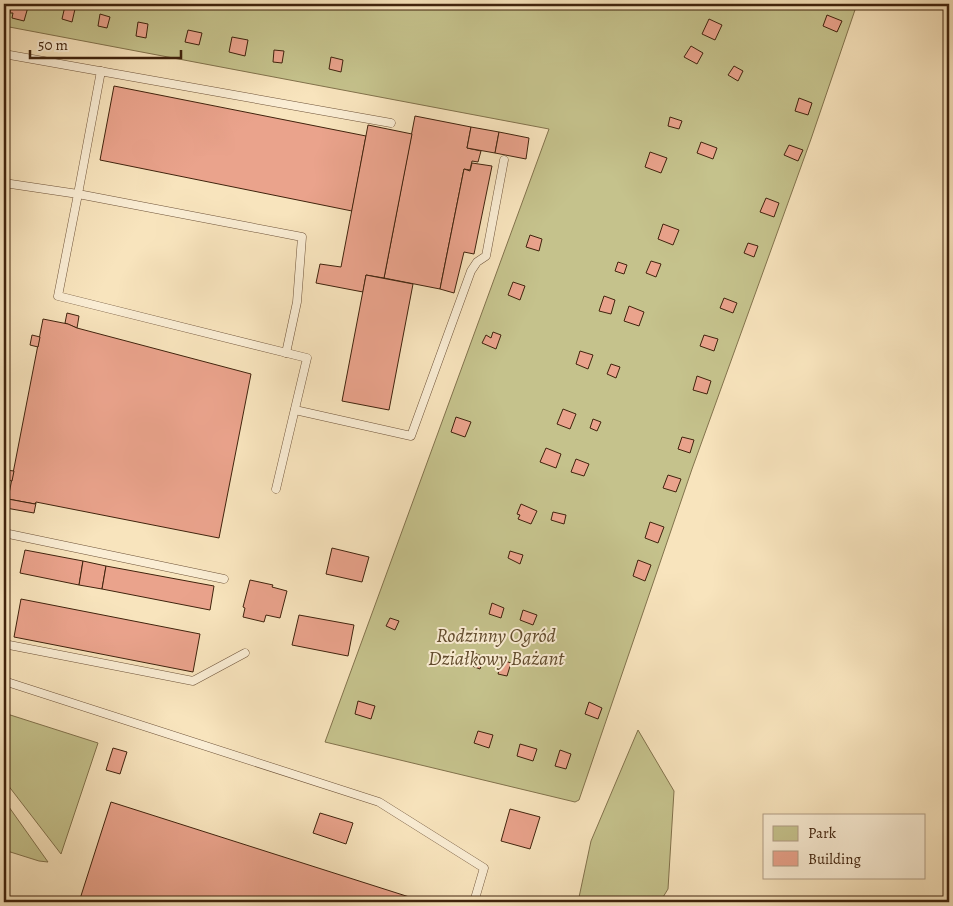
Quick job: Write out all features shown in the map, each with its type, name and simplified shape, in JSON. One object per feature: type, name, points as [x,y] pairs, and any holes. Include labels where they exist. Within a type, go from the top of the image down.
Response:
[{"type":"lane","points":[[4,54],[391,124]]},
{"type":"lane","points":[[101,71],[58,296],[307,358],[276,489]]},
{"type":"lane","points":[[295,410],[411,436],[471,271],[477,262],[486,256],[504,160]]},
{"type":"lane","points":[[4,183],[78,194],[302,237],[297,302],[286,354]]},
{"type":"lane","points":[[4,533],[224,579]]},
{"type":"lane","points":[[4,644],[194,681],[244,654]]},
{"type":"lane","points":[[4,681],[379,802],[484,868],[474,902]]},
{"type":"green space","name":"Rodzinny Ogród Działkowy Bażant","points":[[4,4],[857,4],[811,139],[692,469],[579,800],[575,802],[325,742],[549,129],[4,26]]},
{"type":"green space","points":[[4,713],[98,743],[61,854],[4,780]]},
{"type":"green space","points":[[638,730],[674,791],[668,889],[660,902],[578,902],[591,841]]},
{"type":"green space","points":[[4,800],[48,862],[4,850]]},
{"type":"building","points":[[12,4],[28,7],[24,21],[12,18],[13,13],[10,13]]},
{"type":"building","points":[[65,6],[75,9],[72,22],[62,19]]},
{"type":"building","points":[[100,14],[110,17],[107,28],[98,26]]},
{"type":"building","points":[[827,15],[842,21],[837,32],[823,26]]},
{"type":"building","points":[[709,19],[722,25],[715,40],[702,34]]},
{"type":"building","points":[[138,22],[148,24],[146,38],[136,36]]},
{"type":"building","points":[[188,30],[202,33],[199,45],[185,42]]},
{"type":"building","points":[[232,37],[248,40],[245,56],[229,52]]},
{"type":"building","points":[[691,46],[703,53],[697,64],[684,57]]},
{"type":"building","points":[[274,50],[284,51],[282,63],[273,62]]},
{"type":"building","points":[[331,57],[343,60],[341,72],[329,69]]},
{"type":"building","points":[[734,66],[743,71],[738,81],[728,75]]},
{"type":"building","points":[[114,86],[366,136],[352,211],[100,160]]},
{"type":"building","points":[[799,98],[812,103],[808,115],[795,111]]},
{"type":"building","points":[[415,116],[471,127],[467,148],[481,151],[478,162],[472,161],[470,170],[464,169],[440,289],[384,278]]},
{"type":"building","points":[[670,117],[682,121],[679,129],[668,126]]},
{"type":"building","points":[[368,125],[412,134],[384,278],[366,275],[363,292],[316,283],[320,264],[341,267]]},
{"type":"building","points":[[471,127],[499,132],[495,153],[467,148]]},
{"type":"building","points":[[499,132],[529,138],[526,159],[495,153]]},
{"type":"building","points":[[701,142],[717,148],[713,159],[697,153]]},
{"type":"building","points":[[789,145],[803,150],[798,161],[784,155]]},
{"type":"building","points":[[650,152],[667,158],[661,173],[645,167]]},
{"type":"building","points":[[472,163],[492,166],[474,254],[464,252],[454,293],[440,289],[464,169],[470,171]]},
{"type":"building","points":[[766,198],[779,203],[774,217],[760,212]]},
{"type":"building","points":[[663,224],[679,230],[673,245],[658,239]]},
{"type":"building","points":[[530,235],[542,239],[539,251],[526,247]]},
{"type":"building","points":[[748,243],[758,246],[754,257],[744,253]]},
{"type":"building","points":[[651,261],[661,264],[656,277],[646,273]]},
{"type":"building","points":[[618,262],[627,265],[624,274],[615,271]]},
{"type":"building","points":[[366,275],[413,284],[389,410],[342,401]]},
{"type":"building","points":[[513,282],[525,286],[520,300],[508,295]]},
{"type":"building","points":[[604,296],[615,300],[611,314],[599,311]]},
{"type":"building","points":[[724,298],[737,303],[733,313],[720,308]]},
{"type":"building","points":[[629,306],[644,312],[639,326],[624,321]]},
{"type":"building","points":[[67,313],[79,316],[77,328],[65,323]]},
{"type":"building","points":[[43,319],[68,324],[251,374],[219,538],[36,502],[35,504],[8,499]]},
{"type":"building","points":[[493,332],[501,335],[496,349],[482,343],[486,335],[491,338]]},
{"type":"building","points":[[32,335],[40,337],[38,347],[30,345]]},
{"type":"building","points":[[704,335],[718,339],[714,351],[700,346]]},
{"type":"building","points":[[580,351],[593,355],[588,369],[576,364]]},
{"type":"building","points":[[611,364],[620,367],[616,378],[607,374]]},
{"type":"building","points":[[697,376],[711,381],[707,394],[693,390]]},
{"type":"building","points":[[563,409],[576,414],[570,429],[557,424]]},
{"type":"building","points":[[456,417],[471,422],[465,437],[451,432]]},
{"type":"building","points":[[593,419],[601,422],[597,431],[590,428]]},
{"type":"building","points":[[682,437],[694,440],[690,453],[678,449]]},
{"type":"building","points":[[546,448],[561,454],[556,468],[540,462]]},
{"type":"building","points":[[576,459],[589,464],[584,476],[571,472]]},
{"type":"building","points":[[6,470],[14,471],[12,481],[4,479]]},
{"type":"building","points":[[668,475],[681,479],[676,492],[663,488]]},
{"type":"building","points":[[8,499],[36,503],[34,513],[6,508]]},
{"type":"building","points":[[521,504],[537,511],[531,524],[518,519],[520,515],[517,514]]},
{"type":"building","points":[[553,512],[566,515],[564,524],[551,520]]},
{"type":"building","points":[[650,522],[664,527],[658,543],[645,538]]},
{"type":"building","points":[[332,548],[369,557],[362,582],[326,574]]},
{"type":"building","points":[[25,550],[83,561],[79,585],[20,573]]},
{"type":"building","points":[[510,551],[523,555],[520,564],[508,558]]},
{"type":"building","points":[[638,560],[651,565],[645,581],[633,576]]},
{"type":"building","points":[[83,561],[106,566],[102,589],[79,585]]},
{"type":"building","points":[[106,566],[214,586],[210,610],[102,589]]},
{"type":"building","points":[[250,580],[273,585],[272,587],[287,591],[280,618],[266,615],[264,622],[243,617],[245,608],[243,607]]},
{"type":"building","points":[[21,599],[200,634],[193,672],[14,637]]},
{"type":"building","points":[[492,603],[504,608],[501,618],[489,614]]},
{"type":"building","points":[[523,610],[537,615],[533,625],[520,620]]},
{"type":"building","points":[[299,615],[354,625],[348,656],[292,645]]},
{"type":"building","points":[[390,618],[399,621],[395,630],[386,626]]},
{"type":"building","points":[[469,651],[484,657],[480,669],[464,663]]},
{"type":"building","points":[[502,660],[511,663],[507,676],[498,674]]},
{"type":"building","points":[[358,701],[375,706],[371,719],[355,714]]},
{"type":"building","points":[[589,702],[602,708],[598,719],[585,714]]},
{"type":"building","points":[[478,731],[493,735],[489,748],[474,743]]},
{"type":"building","points":[[520,744],[537,749],[533,761],[517,756]]},
{"type":"building","points":[[113,748],[127,752],[120,774],[106,770]]},
{"type":"building","points":[[560,750],[571,754],[566,769],[555,766]]},
{"type":"building","points":[[111,802],[425,902],[79,902]]},
{"type":"building","points":[[510,809],[540,817],[530,849],[501,841]]},
{"type":"building","points":[[320,813],[353,823],[346,844],[313,833]]}]
